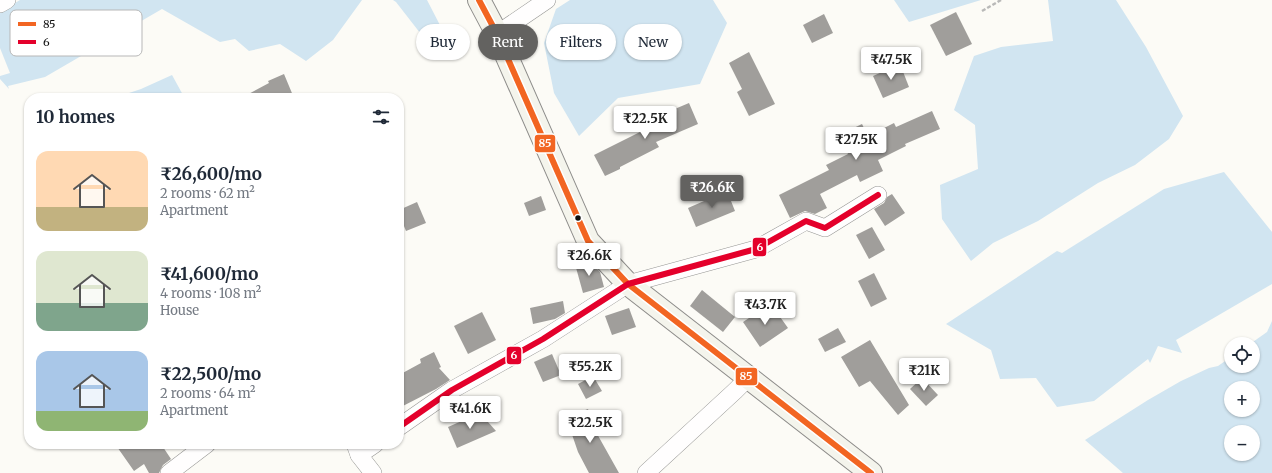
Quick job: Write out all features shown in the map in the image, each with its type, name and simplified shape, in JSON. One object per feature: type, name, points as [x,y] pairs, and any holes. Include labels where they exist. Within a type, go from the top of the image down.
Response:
[{"type":"main road","points":[[479,0],[492,24]]},
{"type":"main road","points":[[508,60],[588,241],[628,284],[872,473]]},
{"type":"street","points":[[0,4],[7,0]]},
{"type":"street","points":[[512,24],[547,0]]},
{"type":"street","points":[[404,424],[452,390],[543,339],[628,284],[756,249],[806,221],[824,228],[878,195]]},
{"type":"street","points":[[646,473],[736,391],[748,378]]},
{"type":"street","points":[[169,473],[197,449]]},
{"type":"street","points":[[357,450],[373,473]]},
{"type":"path","points":[[982,12],[1001,0]]},
{"type":"water","points":[[20,0],[362,0],[333,40],[306,61],[280,44],[249,51],[235,39],[220,42],[162,9],[142,21],[142,10],[10,10],[10,56],[81,56],[45,77],[8,86],[9,89],[0,79],[0,76],[10,73],[0,48],[0,12]]},
{"type":"water","points":[[393,0],[427,0],[439,24],[416,24],[416,28]]},
{"type":"water","points":[[570,0],[713,0],[727,23],[700,84],[618,98],[579,136],[554,93],[547,60],[616,60],[616,24],[551,24],[556,9]]},
{"type":"water","points":[[894,0],[981,0],[909,22]]},
{"type":"water","points":[[1048,0],[1116,0],[1146,47],[1183,116],[1169,139],[1135,165],[1098,183],[1038,221],[993,243],[971,261],[942,219],[940,185],[978,169],[975,125],[954,110],[974,56],[1001,47],[1053,41]]},
{"type":"water","points":[[546,37],[546,53],[544,43]]},
{"type":"water","points":[[172,75],[182,93],[129,93]]},
{"type":"water","points":[[1224,172],[1272,232],[1272,284],[1176,340],[1182,353],[1158,346],[1150,363],[1148,359],[1094,401],[1057,407],[1036,378],[1000,379],[991,350],[946,324],[1057,251],[1062,253],[1164,189]]},
{"type":"water","points":[[1272,321],[1272,473],[1123,473],[1085,440],[1181,381],[1209,368],[1218,366],[1224,362],[1224,373],[1260,373],[1260,337],[1267,332]]},
{"type":"building","points":[[956,12],[972,44],[946,56],[930,25]]},
{"type":"building","points":[[824,14],[833,33],[812,43],[803,25]]},
{"type":"building","points":[[749,52],[775,104],[749,116],[737,92],[742,89],[729,63]]},
{"type":"building","points":[[900,64],[909,87],[883,98],[873,76]]},
{"type":"building","points":[[284,74],[292,93],[250,93],[269,83],[268,81]]},
{"type":"building","points":[[689,103],[698,124],[656,142],[659,147],[605,176],[594,155],[672,116],[670,111]]},
{"type":"building","points":[[932,111],[940,129],[905,144],[906,146],[878,160],[883,171],[860,182],[857,175],[820,194],[827,208],[815,214],[805,211],[790,218],[779,195],[829,170],[826,165],[848,154],[839,135],[862,124],[868,136],[894,123],[896,127]]},
{"type":"building","points":[[727,191],[735,211],[696,227],[688,208]]},
{"type":"building","points":[[892,194],[905,213],[885,226],[874,209],[884,203],[887,197]]},
{"type":"building","points":[[541,196],[546,210],[529,216],[524,203]]},
{"type":"building","points":[[417,202],[426,223],[406,231],[404,226],[404,208]]},
{"type":"building","points":[[872,227],[885,250],[869,259],[856,235]]},
{"type":"building","points":[[589,260],[600,272],[604,287],[583,293],[575,264]]},
{"type":"building","points":[[874,273],[887,299],[871,307],[858,281]]},
{"type":"building","points":[[702,290],[735,317],[723,332],[690,306]]},
{"type":"building","points":[[563,301],[565,313],[555,319],[533,324],[530,308]]},
{"type":"building","points":[[767,306],[774,317],[778,314],[788,328],[760,347],[743,322]]},
{"type":"building","points":[[629,308],[636,327],[612,335],[605,316]]},
{"type":"building","points":[[482,312],[496,340],[468,354],[454,326]]},
{"type":"building","points":[[838,328],[846,342],[825,352],[818,339]]},
{"type":"building","points":[[870,340],[909,405],[898,415],[870,381],[859,387],[841,357]]},
{"type":"building","points":[[434,352],[441,367],[439,368],[450,380],[404,405],[404,372],[421,363],[420,359]]},
{"type":"building","points":[[552,354],[561,375],[543,382],[534,362]]},
{"type":"building","points":[[593,376],[602,391],[586,399],[578,384]]},
{"type":"building","points":[[922,378],[938,395],[926,406],[910,389]]},
{"type":"building","points":[[588,409],[596,432],[619,473],[589,473],[578,452],[566,417]]},
{"type":"building","points":[[480,413],[496,431],[457,448],[448,427]]},
{"type":"building","points":[[119,449],[164,449],[171,459],[163,465],[159,473],[149,473],[144,464],[134,471]]},
{"type":"transit line","name":"85","points":[[479,0],[497,34],[588,241],[628,284],[871,473]]},
{"type":"transit line","name":"6","points":[[404,424],[452,390],[543,339],[628,284],[756,249],[806,221],[825,228],[878,195]]}]
